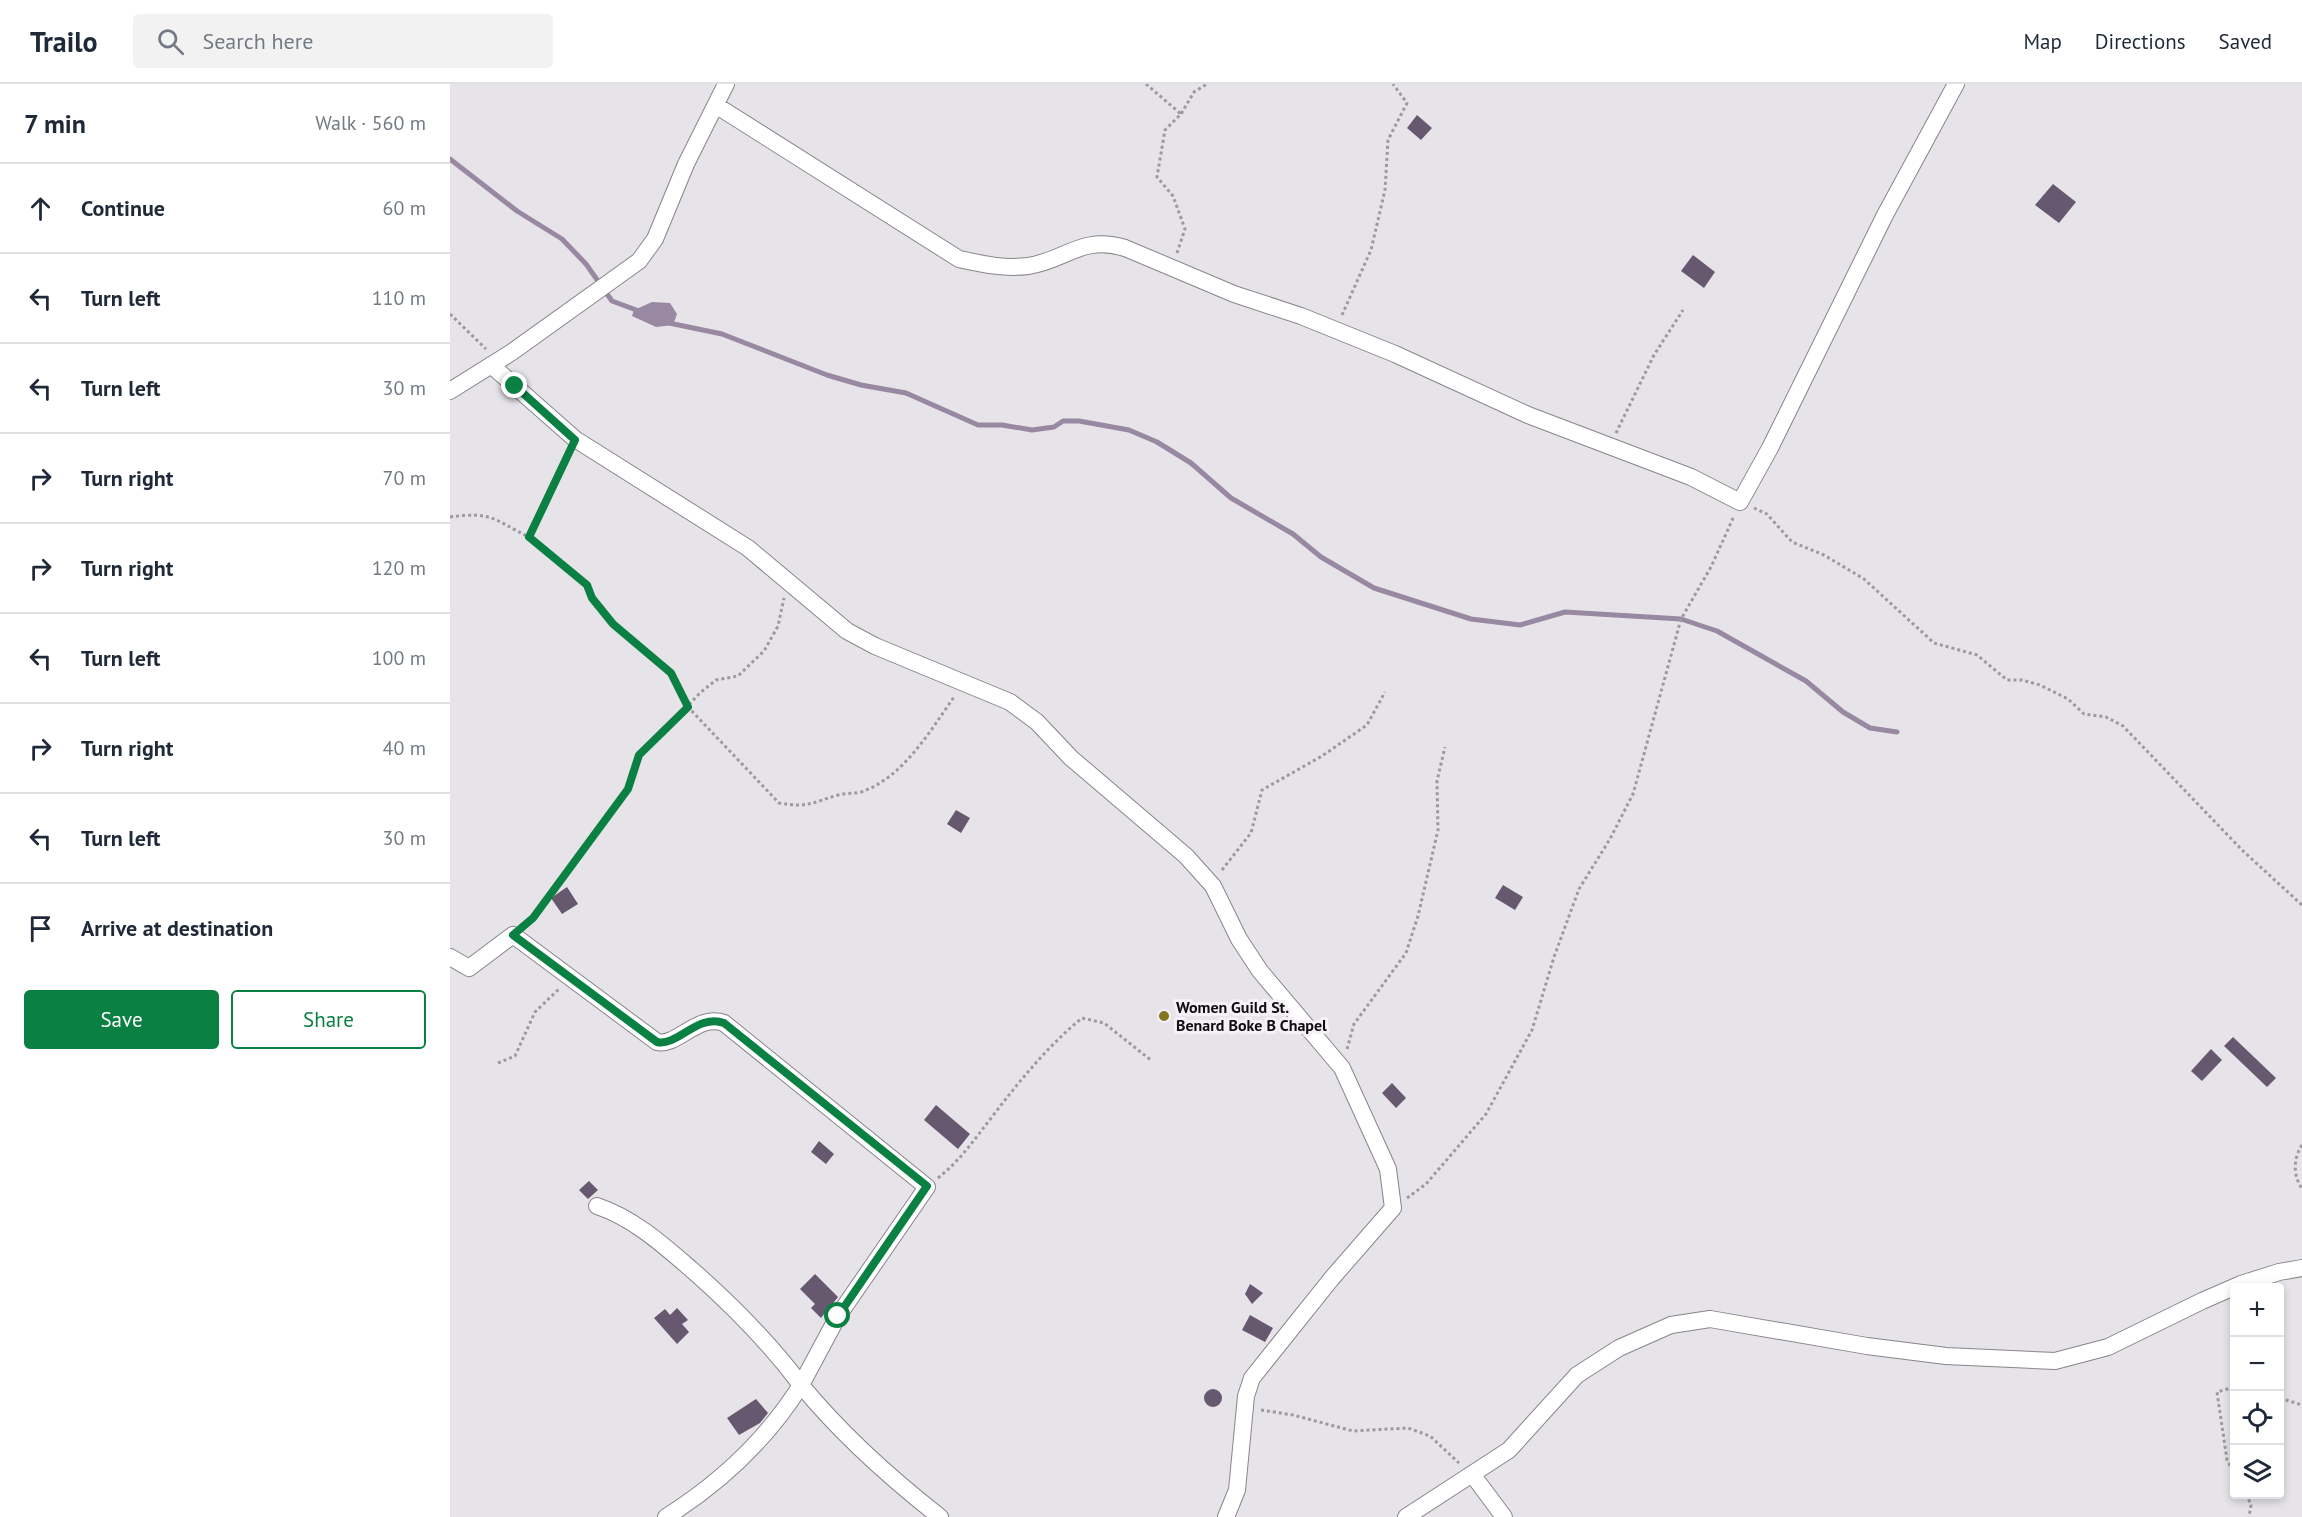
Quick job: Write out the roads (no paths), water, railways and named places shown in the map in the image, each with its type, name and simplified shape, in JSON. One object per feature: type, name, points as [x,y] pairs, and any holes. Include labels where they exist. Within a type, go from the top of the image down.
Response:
[{"type":"street","points":[[450,391],[491,365],[639,261],[655,239],[686,164],[726,84]]},
{"type":"street","points":[[717,106],[959,259],[994,267],[1028,266],[1058,258],[1074,248],[1109,243],[1335,330],[1528,415],[1691,477],[1740,502],[1770,448],[1885,215],[1956,84]]},
{"type":"street","points":[[491,365],[575,440],[748,548],[862,640],[1010,702],[1037,722],[1071,758],[1158,831],[1213,886],[1239,939],[1260,971],[1342,1068],[1388,1169],[1393,1208],[1252,1378],[1245,1408],[1237,1490],[1226,1517]]},
{"type":"street","points":[[450,957],[469,968],[513,935],[568,978],[661,1043],[708,1022],[716,1020],[724,1023],[927,1186],[838,1316],[801,1385],[776,1422],[704,1492],[666,1517]]},
{"type":"street","points":[[597,1206],[633,1222],[717,1291],[750,1323],[829,1420],[869,1458],[940,1517]]},
{"type":"street","points":[[1406,1517],[1520,1441],[1577,1375],[1620,1347],[1671,1325],[1710,1319],[1867,1346],[1946,1356],[2055,1361],[2108,1347],[2241,1284],[2279,1272],[2302,1268]]},
{"type":"street","points":[[1472,1474],[1504,1517]]},
{"type":"waterway","points":[[450,159],[517,211],[562,239],[586,264],[612,301],[639,311]]},
{"type":"waterway","points":[[669,323],[722,334],[827,375],[861,385],[906,393],[978,425],[1002,425],[1032,430],[1054,427],[1063,421],[1079,421],[1129,430],[1157,442],[1191,463],[1231,498],[1293,534],[1321,557],[1374,588],[1471,619],[1520,625],[1565,612],[1681,619],[1717,631],[1806,681],[1843,712],[1870,728],[1897,732]]},
{"type":"place","name":"Women Guild St. Benard Boke B Chapel","points":[[1164,1016]]}]
